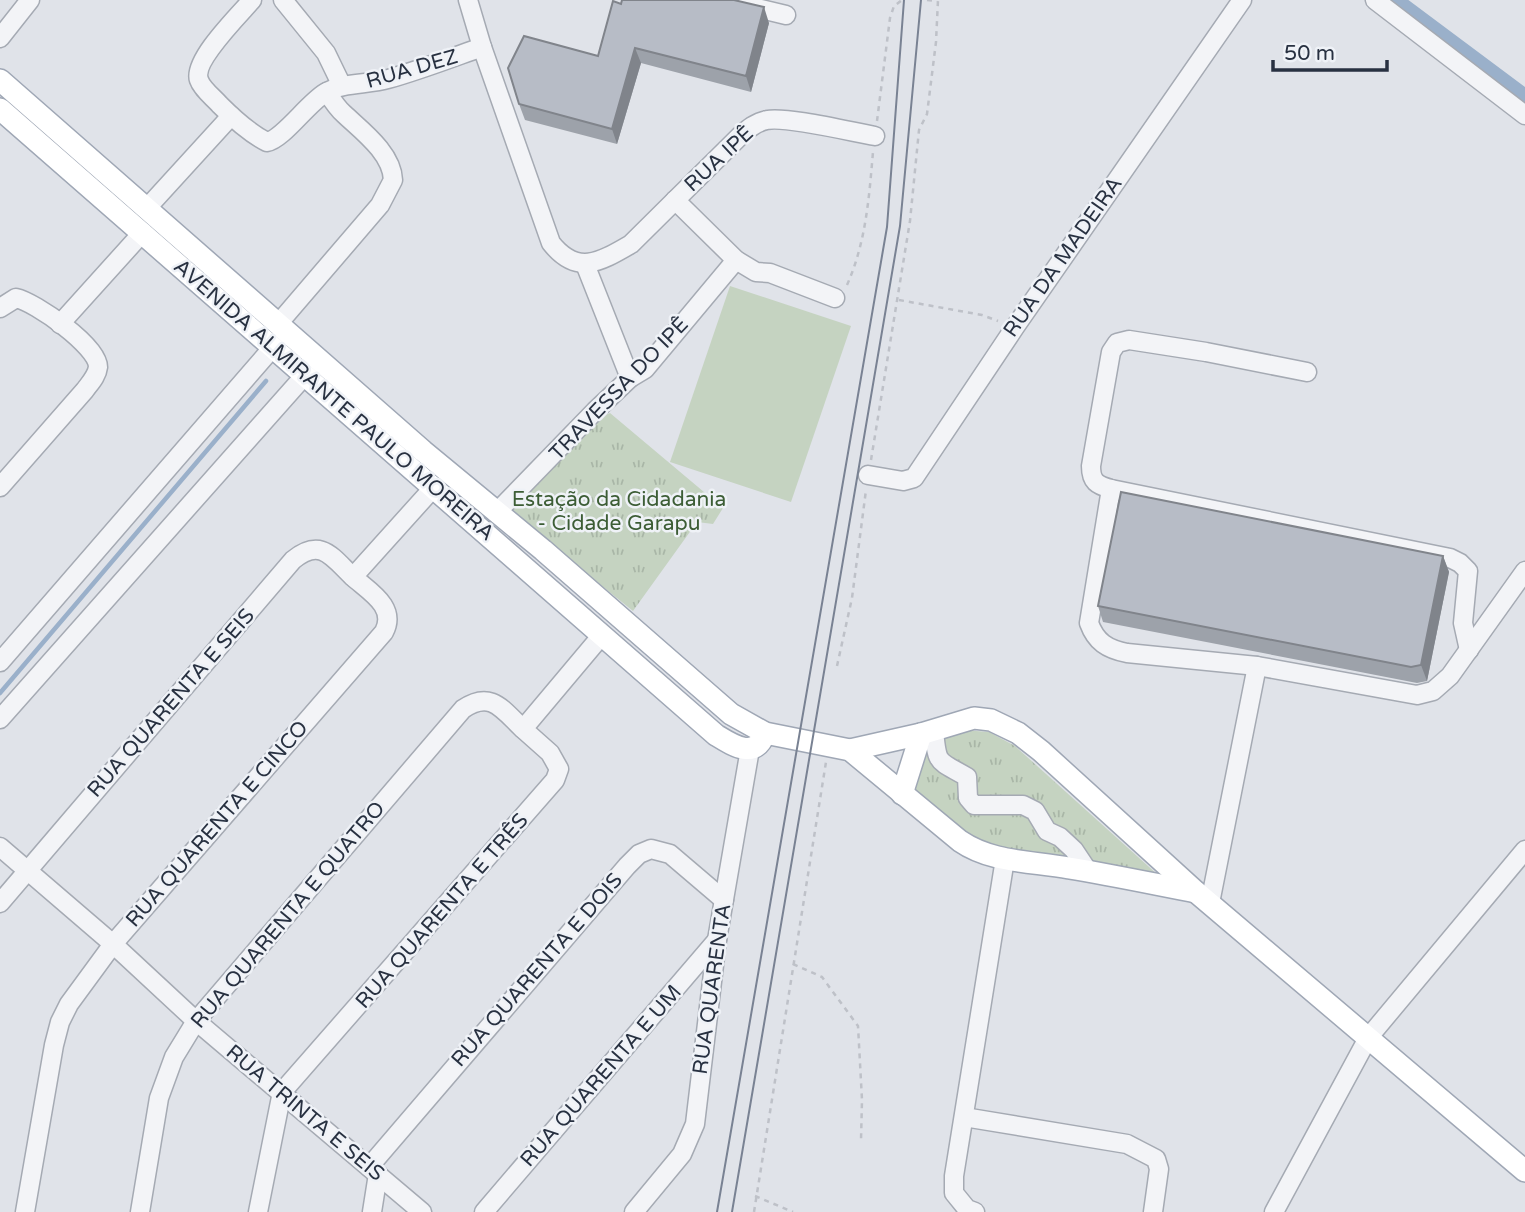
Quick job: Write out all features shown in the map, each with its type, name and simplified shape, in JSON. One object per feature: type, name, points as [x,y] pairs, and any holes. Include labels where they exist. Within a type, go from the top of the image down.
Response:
[{"type":"main road","name":"AVENIDA ALMIRANTE PAULO MOREIRA","points":[[0,80],[147,208],[279,334],[304,375],[716,735],[743,749],[750,749]]},
{"type":"main road","name":"AVENIDA ALMIRANTE PAULO MOREIRA","points":[[0,109],[143,232],[279,334],[319,360],[731,714],[765,733],[850,750],[969,848],[1005,859],[1088,871],[1203,897]]},
{"type":"main road","points":[[572,608],[587,589]]},
{"type":"main road","name":"AVENIDA ALMIRANTE PAULO MOREIRA","points":[[850,750],[974,718],[991,720],[1018,733],[1203,897],[1525,1171]]},
{"type":"main road","points":[[902,793],[928,732]]},
{"type":"main road","points":[[750,749],[762,742],[765,733]]},
{"type":"street","points":[[0,38],[30,0]]},
{"type":"street","points":[[252,0],[206,55],[198,74],[205,89],[231,116],[267,142],[278,138],[302,111],[335,89]]},
{"type":"street","points":[[0,662],[279,334],[389,192],[393,180],[390,167],[372,139],[342,113],[326,53],[283,0]]},
{"type":"street","points":[[468,0],[551,243],[560,255],[573,263],[585,264],[630,378]]},
{"type":"street","points":[[723,0],[786,15]]},
{"type":"street","name":"RUA DA MADEIRA","points":[[868,475],[903,481],[914,478],[1014,327],[1242,0]]},
{"type":"street","points":[[1375,0],[1525,116]]},
{"type":"street","name":"RUA DEZ","points":[[335,89],[390,79],[482,47]]},
{"type":"street","points":[[147,208],[231,116]]},
{"type":"street","name":"RUA IPÊ","points":[[585,264],[612,255],[631,244],[740,136],[756,124],[770,119],[875,136]]},
{"type":"street","points":[[675,200],[736,260],[756,272],[770,273],[835,298]]},
{"type":"street","points":[[60,324],[143,232]]},
{"type":"street","name":"TRAVESSA DO IPÊ","points":[[496,513],[630,378],[651,362],[736,260]]},
{"type":"street","points":[[0,487],[85,390],[95,377],[98,365],[94,354],[60,324],[26,300],[8,303]]},
{"type":"street","points":[[1307,372],[1129,340],[1117,343],[1111,352],[1091,475],[1096,484],[1111,489],[1450,558],[1460,563],[1468,572],[1463,623],[1469,650]]},
{"type":"street","points":[[0,719],[319,360]]},
{"type":"street","points":[[353,577],[434,487]]},
{"type":"street","points":[[1111,489],[1089,623],[1093,635],[1101,644],[1112,650],[1256,666],[1417,695],[1433,691],[1450,676],[1525,571]]},
{"type":"street","name":"RUA QUARENTA E SEIS","points":[[0,903],[293,560],[305,550],[317,548],[327,553],[353,577]]},
{"type":"street","name":"RUA QUARENTA E CINCO","points":[[25,1212],[60,1022],[69,1004],[113,944],[384,632],[388,615],[384,605],[353,577]]},
{"type":"street","points":[[523,729],[602,635]]},
{"type":"street","points":[[1203,897],[1256,666]]},
{"type":"street","name":"RUA QUARENTA E QUATRO","points":[[140,1212],[159,1098],[174,1057],[196,1021],[463,709],[475,701],[485,700],[497,705],[523,729]]},
{"type":"street","name":"RUA QUARENTA E TRÊS","points":[[258,1212],[282,1092],[555,780],[559,769],[556,760],[523,729]]},
{"type":"street","points":[[928,732],[936,756],[943,765],[967,777],[970,786],[968,798],[974,806],[1023,805],[1034,811],[1047,831],[1074,850],[1088,871]]},
{"type":"street","name":"RUA QUARENTA","points":[[634,1212],[682,1154],[695,1124],[717,940],[750,749]]},
{"type":"street","name":"RUA TRINTA E SEIS","points":[[0,847],[113,944],[196,1021],[422,1212]]},
{"type":"street","name":"RUA QUARENTA E DOIS","points":[[373,1170],[639,854],[651,849],[670,854],[724,900]]},
{"type":"street","points":[[1274,1212],[1368,1038],[1525,850]]},
{"type":"street","points":[[975,1212],[967,1209],[954,1193],[1005,859]]},
{"type":"street","name":"RUA QUARENTA E UM","points":[[484,1212],[717,940]]},
{"type":"street","points":[[964,1117],[1127,1144],[1144,1151],[1156,1159],[1159,1169],[1153,1212]]},
{"type":"street","points":[[372,1212],[373,1170]]},
{"type":"path","points":[[837,666],[852,598],[868,475],[898,300],[910,221],[919,130],[927,114],[938,1],[927,0]]},
{"type":"path","points":[[898,300],[982,315],[1014,327]]},
{"type":"path","points":[[754,1212],[829,744]]},
{"type":"path","points":[[793,964],[821,977],[858,1026],[861,1140]]},
{"type":"path","points":[[755,1196],[793,1212]]},
{"type":"green space","points":[[730,286],[851,326],[791,502],[670,462]]},
{"type":"green space","name":"Estação da Cidadania - Cidade Garapu","points":[[610,413],[723,508],[713,524],[697,522],[633,611],[510,512],[596,419]]},
{"type":"green space","points":[[963,730],[989,732],[1015,746],[1158,875],[992,854],[915,796],[913,782],[917,761],[930,745]]},
{"type":"building","points":[[622,0],[734,0],[764,7],[746,76],[635,48],[612,129],[519,104],[508,68],[524,36],[598,56],[613,1],[621,4]]},
{"type":"building","points":[[1121,492],[1443,556],[1421,665],[1411,667],[1098,606]]},
{"type":"waterway","points":[[1395,0],[1525,97]]},
{"type":"waterway","points":[[0,693],[266,381]]},
{"type":"tram line","points":[[717,1212],[887,227],[904,0]]},
{"type":"tram line","points":[[732,1212],[900,226],[921,0]]}]
